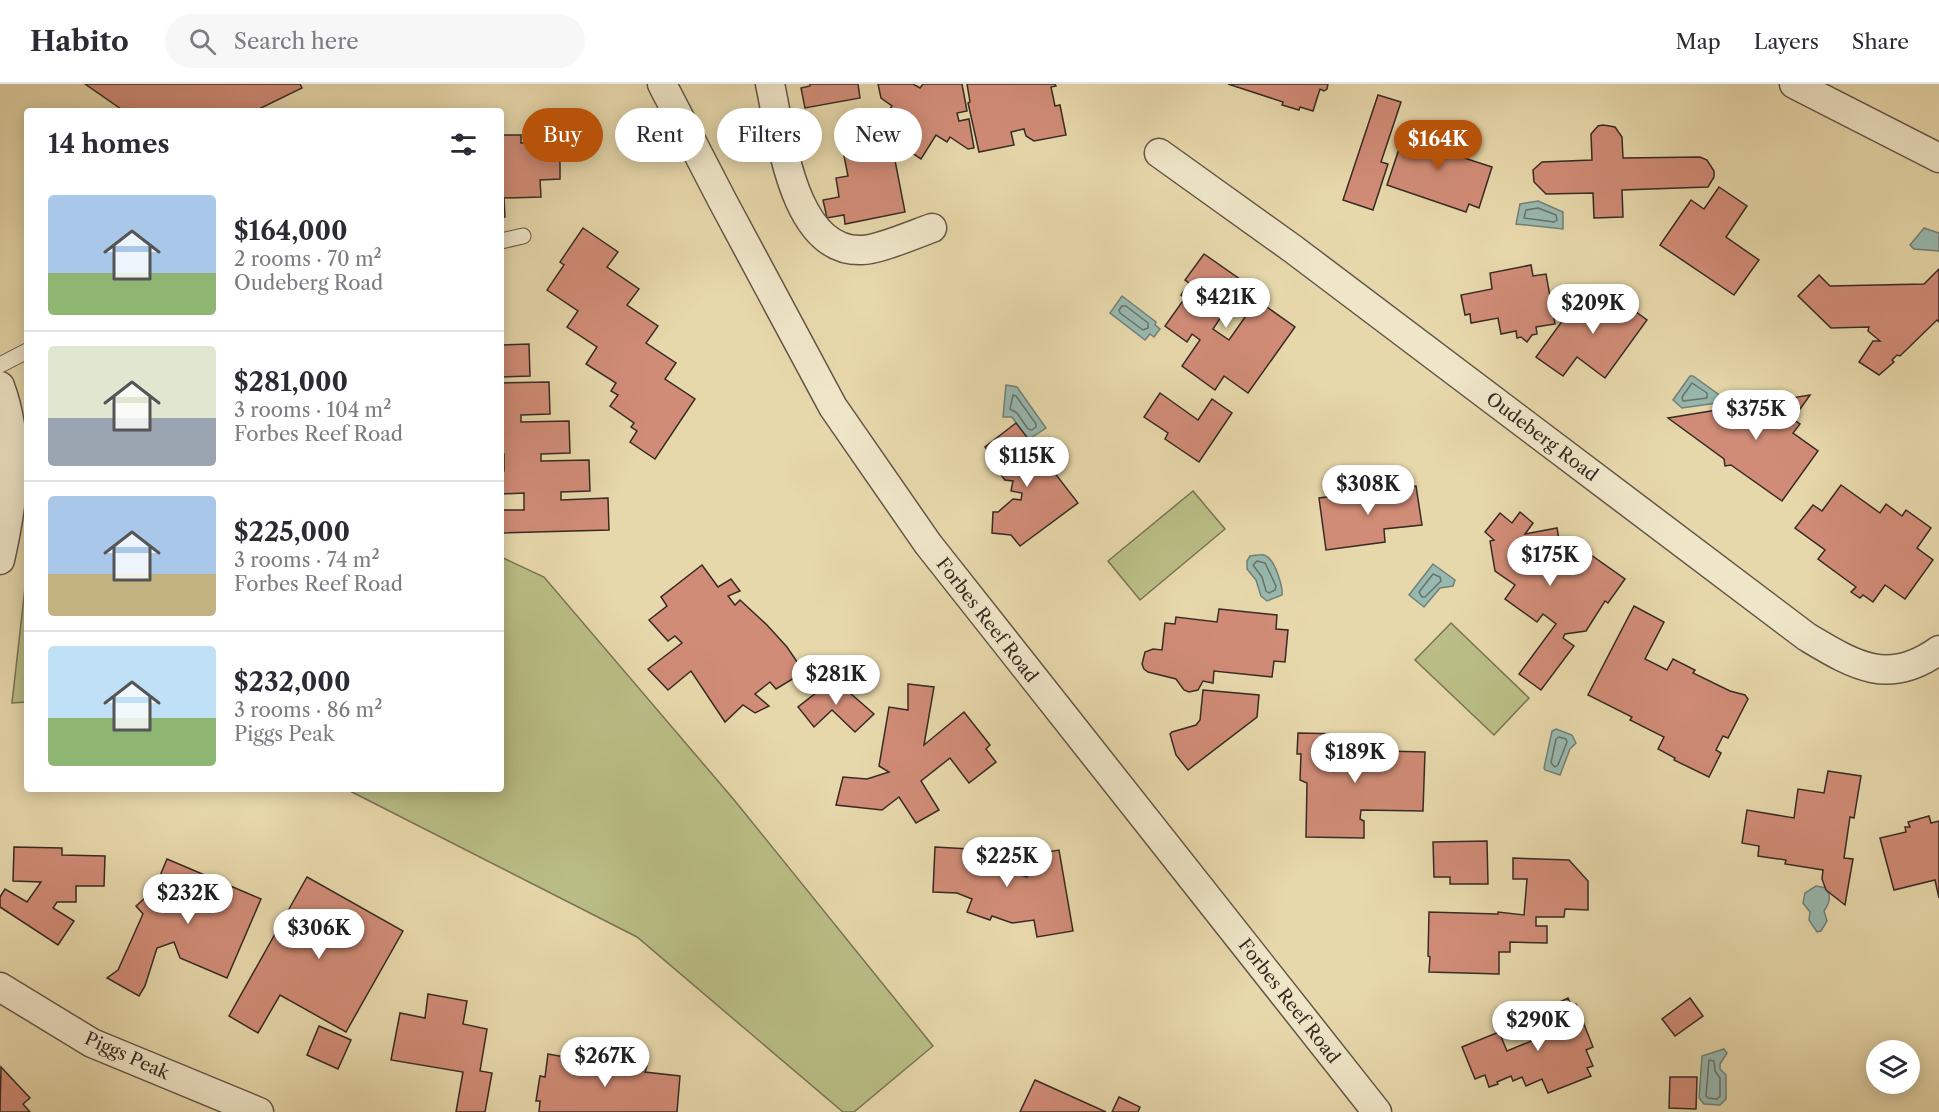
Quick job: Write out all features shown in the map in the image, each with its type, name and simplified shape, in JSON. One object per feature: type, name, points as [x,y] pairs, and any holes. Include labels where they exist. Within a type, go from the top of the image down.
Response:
[{"type":"street","name":"Forbes Reef Road","points":[[662,84],[833,407],[928,544],[1377,1112]]},
{"type":"street","points":[[770,84],[793,189],[800,206],[824,237],[845,247],[866,250],[932,228]]},
{"type":"street","points":[[1794,84],[1939,158]]},
{"type":"street","name":"Oudeberg Road","points":[[1159,153],[1293,249],[1807,637],[1851,662],[1875,670],[1900,670],[1939,650]]},
{"type":"street","points":[[0,386],[14,470],[0,560]]},
{"type":"street","name":"Piggs Peak","points":[[0,987],[92,1042],[260,1112]]},
{"type":"lane","points":[[504,240],[523,236]]},
{"type":"lane","points":[[0,365],[24,353]]},
{"type":"green space","points":[[1193,491],[1225,529],[1140,600],[1108,561]]},
{"type":"green space","points":[[504,558],[544,577],[735,801],[933,1046],[854,1112],[843,1112],[637,937],[352,792],[504,792]]},
{"type":"green space","points":[[24,597],[24,702],[12,703]]},
{"type":"green space","points":[[1451,623],[1529,698],[1494,735],[1415,660]]},
{"type":"water","points":[[1538,201],[1563,212],[1563,229],[1516,224],[1520,204]]},
{"type":"water","points":[[1924,228],[1939,233],[1939,251],[1914,249],[1910,245]]},
{"type":"water","points":[[1122,296],[1156,322],[1155,325],[1160,329],[1154,337],[1150,334],[1145,340],[1110,313]]},
{"type":"water","points":[[1690,376],[1718,394],[1720,398],[1717,403],[1682,408],[1673,400]]},
{"type":"water","points":[[1006,385],[1017,387],[1046,428],[1028,440],[1012,417],[1003,417]]},
{"type":"water","points":[[1262,555],[1269,558],[1275,568],[1282,591],[1282,595],[1267,601],[1261,596],[1256,580],[1247,569],[1250,556]]},
{"type":"water","points":[[1433,564],[1455,580],[1453,586],[1440,588],[1424,607],[1409,595]]},
{"type":"water","points":[[1556,729],[1572,735],[1576,743],[1570,749],[1560,775],[1544,768],[1552,731]]},
{"type":"water","points":[[1816,886],[1826,888],[1829,897],[1824,911],[1827,921],[1821,931],[1817,932],[1809,920],[1810,912],[1803,903],[1805,893]]},
{"type":"water","points":[[1724,1049],[1727,1053],[1720,1064],[1720,1069],[1726,1075],[1726,1099],[1720,1105],[1704,1104],[1699,1098],[1702,1056]]},
{"type":"building","points":[[85,84],[300,84],[302,88],[261,108],[120,108]]},
{"type":"building","points":[[810,84],[858,84],[860,98],[805,108],[801,88],[810,86]]},
{"type":"building","points":[[878,84],[913,84],[920,88],[923,84],[962,84],[967,111],[957,113],[959,121],[969,119],[974,148],[968,149],[950,137],[947,142],[936,135],[922,157],[922,108],[890,108],[892,106],[881,98]]},
{"type":"building","points":[[967,84],[1055,84],[1056,86],[1051,87],[1055,106],[1060,105],[1066,135],[1034,141],[1026,136],[1024,129],[1011,132],[1014,145],[979,152],[968,103],[970,102]]},
{"type":"building","points":[[1228,84],[1328,84],[1324,91],[1320,89],[1313,111],[1282,105],[1283,102]]},
{"type":"building","points":[[1378,95],[1401,102],[1381,162],[1388,164],[1373,210],[1343,200]]},
{"type":"building","points":[[1598,126],[1615,127],[1622,137],[1623,158],[1700,157],[1707,160],[1714,171],[1714,177],[1708,187],[1622,190],[1623,217],[1594,218],[1593,193],[1546,194],[1534,182],[1533,170],[1542,162],[1592,160],[1591,134]]},
{"type":"building","points":[[1406,128],[1433,137],[1434,134],[1463,143],[1458,156],[1492,167],[1479,208],[1469,204],[1466,212],[1387,185]]},
{"type":"building","points":[[504,135],[521,135],[522,162],[559,162],[560,179],[540,180],[541,197],[504,198]]},
{"type":"building","points":[[845,162],[895,162],[905,212],[845,224],[844,215],[827,218],[823,200],[839,197],[836,178],[848,176]]},
{"type":"building","points":[[1719,187],[1747,206],[1726,237],[1759,260],[1734,295],[1660,245],[1691,200],[1704,209]]},
{"type":"building","points":[[583,228],[618,252],[607,267],[639,289],[627,305],[658,326],[646,343],[676,363],[665,379],[695,399],[655,459],[630,442],[637,431],[631,427],[634,423],[610,406],[618,395],[611,391],[616,383],[586,364],[597,347],[567,327],[578,311],[547,290],[564,265],[560,262]]},
{"type":"building","points":[[1204,254],[1244,282],[1213,329],[1229,340],[1257,300],[1295,327],[1248,393],[1224,376],[1215,390],[1182,366],[1200,340],[1192,334],[1187,342],[1165,326],[1185,298],[1181,295],[1189,283],[1185,280]]},
{"type":"building","points":[[1531,265],[1533,276],[1546,274],[1555,324],[1536,327],[1537,334],[1532,335],[1527,342],[1521,337],[1517,338],[1516,331],[1501,334],[1498,318],[1471,323],[1470,314],[1465,315],[1461,295],[1492,289],[1490,273]]},
{"type":"building","points":[[1939,269],[1939,322],[1937,320],[1900,356],[1897,355],[1892,360],[1894,362],[1879,375],[1859,362],[1873,341],[1880,341],[1868,331],[1869,327],[1831,328],[1798,296],[1819,275],[1830,286],[1924,284]]},
{"type":"building","points":[[1599,285],[1647,320],[1605,378],[1577,357],[1563,376],[1536,357],[1579,298],[1594,309],[1599,302],[1591,296]]},
{"type":"building","points":[[529,344],[530,376],[504,377],[504,345]]},
{"type":"building","points":[[549,382],[550,414],[521,415],[521,422],[569,421],[570,453],[541,454],[541,461],[589,460],[590,491],[561,492],[561,500],[608,498],[609,530],[504,533],[504,510],[524,510],[524,493],[504,494],[504,383]]},
{"type":"building","points":[[1160,393],[1198,420],[1212,399],[1232,413],[1199,462],[1165,439],[1168,433],[1144,417]]},
{"type":"building","points":[[1810,395],[1793,419],[1800,424],[1793,433],[1818,451],[1782,501],[1731,465],[1725,466],[1724,459],[1668,418]]},
{"type":"building","points":[[1016,423],[1078,503],[1020,546],[1011,535],[992,533],[993,512],[998,512],[1013,499],[1021,500],[1022,493],[1011,491],[1013,481],[1005,480],[991,462],[994,459],[985,447]]},
{"type":"building","points":[[1841,485],[1880,513],[1886,504],[1902,516],[1906,510],[1931,528],[1917,548],[1933,560],[1905,599],[1885,585],[1873,602],[1863,595],[1860,598],[1851,592],[1856,587],[1818,559],[1825,550],[1795,528],[1813,505],[1822,511]]},
{"type":"building","points":[[1416,486],[1422,525],[1384,529],[1385,542],[1326,550],[1319,498]]},
{"type":"building","points":[[1520,512],[1533,523],[1525,534],[1557,528],[1560,545],[1573,555],[1581,548],[1625,579],[1608,603],[1605,601],[1586,631],[1565,634],[1563,638],[1574,646],[1541,690],[1519,674],[1556,624],[1543,614],[1537,622],[1505,599],[1515,585],[1495,571],[1490,541],[1494,540],[1485,532],[1500,513],[1512,523]]},
{"type":"building","points":[[702,565],[718,587],[731,579],[740,591],[728,596],[735,605],[740,600],[767,625],[787,647],[804,672],[776,689],[770,682],[755,694],[769,706],[755,713],[743,705],[725,722],[691,671],[668,690],[648,669],[682,643],[675,636],[668,641],[649,620],[667,606],[661,597]]},
{"type":"building","points":[[1634,606],[1664,622],[1645,659],[1667,670],[1673,659],[1695,670],[1693,673],[1730,691],[1745,695],[1748,699],[1728,738],[1723,736],[1716,750],[1721,753],[1709,777],[1674,760],[1675,758],[1658,749],[1664,737],[1630,720],[1632,717],[1588,695]]},
{"type":"building","points":[[1219,609],[1277,615],[1276,629],[1288,630],[1285,662],[1274,661],[1272,677],[1214,671],[1213,683],[1203,681],[1198,690],[1189,692],[1184,690],[1176,679],[1144,669],[1142,664],[1145,652],[1153,649],[1162,650],[1165,623],[1175,624],[1176,617],[1217,622]]},
{"type":"building","points":[[834,679],[874,714],[855,732],[832,710],[814,727],[798,707]]},
{"type":"building","points":[[908,684],[934,687],[924,745],[964,712],[990,745],[986,749],[996,762],[969,783],[950,758],[921,781],[939,810],[916,823],[899,797],[882,810],[836,805],[843,777],[867,779],[889,772],[879,766],[889,707],[908,710]]},
{"type":"building","points":[[1203,690],[1259,695],[1257,717],[1188,770],[1176,755],[1170,734],[1196,725],[1200,720]]},
{"type":"building","points":[[1298,733],[1344,734],[1343,750],[1425,752],[1423,811],[1361,810],[1360,819],[1364,821],[1364,838],[1306,837],[1307,783],[1300,780],[1301,754],[1297,754]]},
{"type":"building","points":[[1828,771],[1861,776],[1854,818],[1850,817],[1844,858],[1853,859],[1845,905],[1826,890],[1822,879],[1823,870],[1785,864],[1786,860],[1758,856],[1759,846],[1742,843],[1747,810],[1794,818],[1798,789],[1824,793]]},
{"type":"building","points":[[1929,816],[1931,823],[1939,821],[1939,898],[1935,880],[1894,890],[1880,838],[1906,832],[1905,827],[1910,827],[1908,822]]},
{"type":"building","points":[[1487,841],[1488,884],[1450,884],[1450,877],[1434,877],[1433,842]]},
{"type":"building","points":[[14,847],[62,848],[62,855],[105,856],[104,886],[76,886],[76,902],[57,902],[53,908],[74,921],[58,945],[0,907],[0,897],[5,889],[27,902],[41,882],[13,881]]},
{"type":"building","points":[[935,847],[987,850],[986,862],[1027,877],[1023,856],[1059,850],[1073,931],[1037,937],[1034,920],[1012,923],[992,916],[990,920],[967,912],[972,899],[957,893],[933,892]]},
{"type":"building","points":[[1513,858],[1569,860],[1588,881],[1588,910],[1565,909],[1564,917],[1536,917],[1536,926],[1547,926],[1547,943],[1510,942],[1510,952],[1499,952],[1499,974],[1429,972],[1429,912],[1498,914],[1498,912],[1524,915],[1527,879],[1513,879]]},
{"type":"building","points":[[167,859],[261,899],[227,978],[180,958],[174,942],[157,948],[145,986],[139,996],[107,978],[118,970],[143,914],[136,906],[154,890]]},
{"type":"building","points":[[307,877],[403,931],[346,1032],[280,995],[258,1033],[229,1016]]},
{"type":"building","points":[[428,994],[467,1001],[463,1024],[487,1029],[480,1071],[492,1073],[485,1112],[456,1112],[463,1072],[391,1060],[400,1013],[425,1018]]},
{"type":"building","points":[[1568,998],[1572,1006],[1576,1004],[1593,1047],[1586,1050],[1593,1066],[1587,1068],[1591,1076],[1548,1093],[1542,1079],[1526,1086],[1522,1077],[1513,1081],[1511,1076],[1489,1087],[1485,1075],[1475,1079],[1462,1047],[1499,1032],[1507,1051],[1541,1037],[1532,1015]]},
{"type":"building","points":[[1690,998],[1703,1016],[1675,1036],[1662,1019]]},
{"type":"building","points":[[319,1026],[351,1040],[338,1069],[307,1055]]},
{"type":"building","points":[[548,1054],[626,1068],[647,1066],[645,1072],[680,1076],[677,1112],[539,1112],[540,1101],[536,1101],[540,1076],[545,1077]]},
{"type":"building","points":[[1,1067],[30,1098],[23,1104],[30,1112],[0,1112]]},
{"type":"building","points":[[1670,1077],[1697,1077],[1696,1109],[1669,1108]]},
{"type":"building","points":[[1035,1080],[1106,1112],[1020,1112]]},
{"type":"building","points":[[1119,1097],[1140,1107],[1138,1112],[1112,1112]]}]
